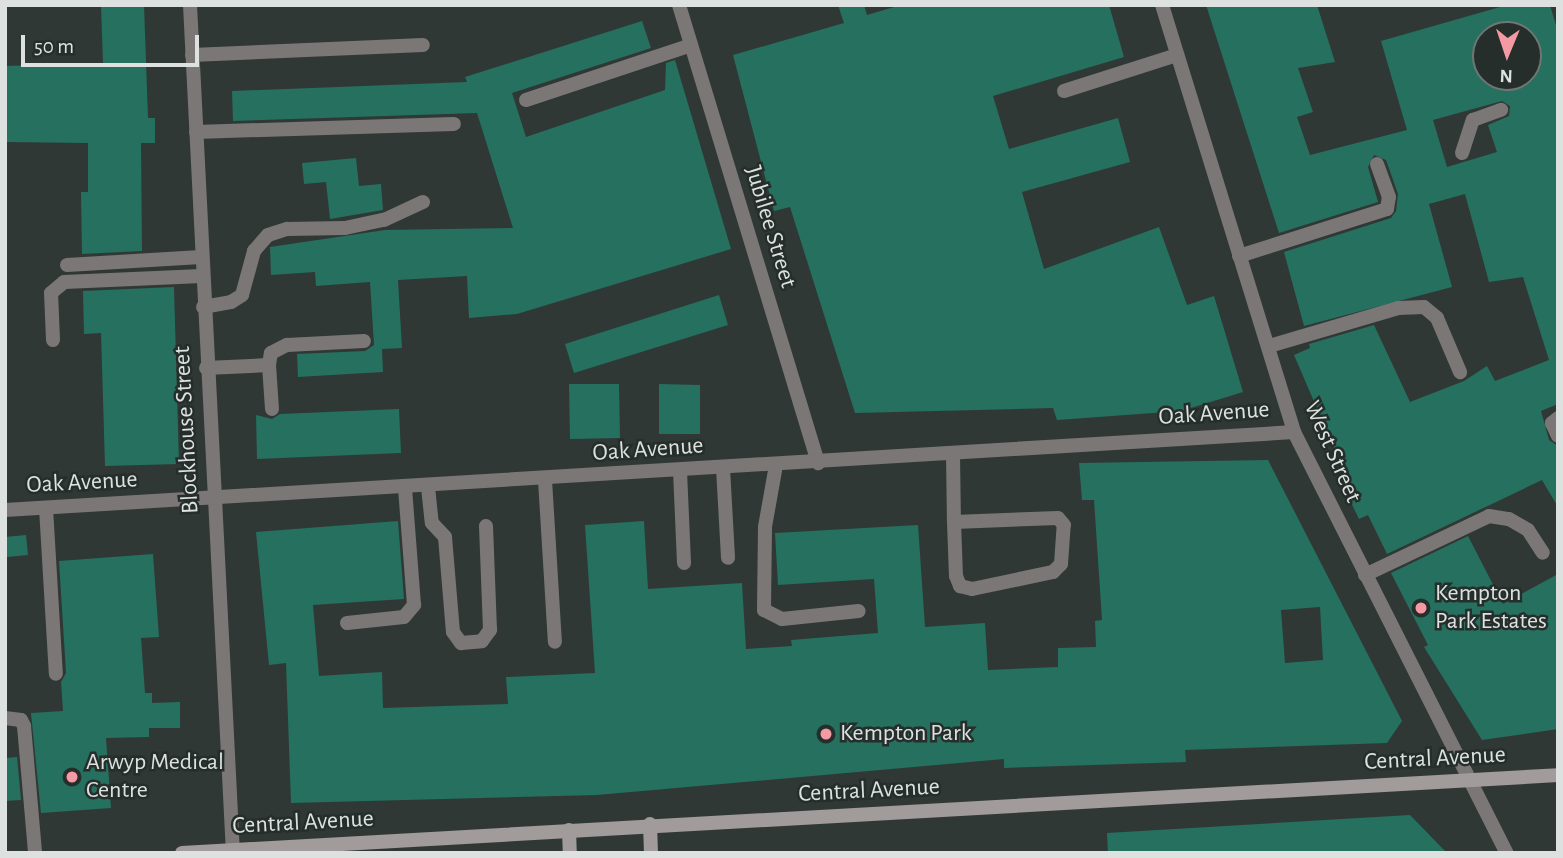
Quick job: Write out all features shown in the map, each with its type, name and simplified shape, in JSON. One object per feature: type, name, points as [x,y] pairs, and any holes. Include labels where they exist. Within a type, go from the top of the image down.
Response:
[{"type":"main road","name":"Central Avenue","points":[[183,853],[649,824],[1558,775]]},
{"type":"main road","points":[[649,824],[651,853]]},
{"type":"main road","points":[[569,830],[570,853]]},
{"type":"street","name":"Blockhouse Street","points":[[190,5],[212,500],[232,851]]},
{"type":"street","name":"Jubilee Street","points":[[679,5],[818,463]]},
{"type":"street","name":"West Street","points":[[1162,5],[1294,432],[1507,853]]},
{"type":"street","points":[[192,55],[423,45]]},
{"type":"street","points":[[526,100],[691,45]]},
{"type":"street","points":[[1064,91],[1177,55]]},
{"type":"street","points":[[1462,152],[1473,120],[1501,110]]},
{"type":"street","points":[[196,132],[454,124]]},
{"type":"street","points":[[1239,256],[1387,209],[1389,197],[1377,164]]},
{"type":"street","points":[[203,307],[242,295],[254,251],[268,235],[287,229],[345,228],[384,220],[423,202]]},
{"type":"street","points":[[67,265],[201,257]]},
{"type":"street","points":[[53,340],[51,293],[64,282],[202,276]]},
{"type":"street","points":[[1269,346],[1398,308],[1424,307],[1437,318],[1460,372]]},
{"type":"street","points":[[272,409],[268,365],[278,346],[364,341]]},
{"type":"street","points":[[206,368],[268,365]]},
{"type":"street","points":[[1558,418],[1552,423],[1558,436]]},
{"type":"street","name":"Oak Avenue","points":[[5,510],[545,480],[1294,432]]},
{"type":"street","points":[[953,454],[954,522],[960,586],[972,589],[1053,572],[1061,564],[1064,525],[1058,518],[954,522]]},
{"type":"street","points":[[776,466],[765,527],[764,610],[782,619],[859,611]]},
{"type":"street","points":[[723,468],[728,558]]},
{"type":"street","points":[[680,471],[684,563]]},
{"type":"street","points":[[545,480],[555,642]]},
{"type":"street","points":[[428,486],[432,523],[445,537],[453,632],[461,643],[482,641],[489,630],[486,526]]},
{"type":"street","points":[[347,623],[404,617],[414,605],[405,488]]},
{"type":"street","points":[[46,508],[56,674]]},
{"type":"street","points":[[1365,575],[1489,516],[1509,519],[1528,530],[1543,553]]},
{"type":"street","points":[[5,719],[21,720],[24,726],[36,853]]},
{"type":"building","points":[[101,5],[144,5],[148,118],[155,118],[155,143],[141,143],[142,251],[82,254],[81,192],[88,192],[88,143],[5,142],[5,66],[103,63]]},
{"type":"building","points":[[838,5],[864,5],[867,15],[901,5],[1109,5],[1124,57],[993,96],[1009,149],[1118,118],[1130,162],[1022,192],[1044,269],[1159,227],[1187,305],[1214,296],[1243,392],[1181,411],[1057,420],[1053,408],[855,413],[790,207],[774,211],[733,55],[844,23]]},
{"type":"building","points":[[1206,5],[1317,5],[1335,62],[1298,68],[1313,112],[1297,117],[1310,155],[1407,130],[1381,41],[1507,5],[1550,5],[1558,32],[1558,404],[1541,411],[1549,440],[1558,446],[1558,507],[1542,480],[1387,554],[1368,515],[1359,519],[1345,490],[1350,485],[1294,355],[1310,348],[1309,344],[1374,325],[1410,402],[1464,381],[1487,366],[1495,381],[1549,360],[1523,277],[1489,282],[1465,194],[1429,204],[1452,287],[1304,326],[1284,252],[1391,218],[1396,211],[1398,194],[1386,160],[1374,155],[1368,167],[1378,202],[1279,233]],"holes":[[[1502,101],[1510,106],[1509,116],[1488,125],[1497,152],[1447,167],[1433,120]]]},
{"type":"building","points":[[642,21],[651,48],[512,93],[526,137],[665,90],[666,63],[675,60],[731,249],[517,314],[469,318],[467,276],[398,280],[402,348],[382,349],[383,372],[298,377],[297,354],[365,351],[374,345],[370,282],[316,286],[315,272],[271,275],[270,247],[385,230],[513,228],[477,113],[233,121],[232,91],[467,82],[465,77]]},
{"type":"building","points":[[356,158],[359,186],[381,184],[383,210],[330,219],[326,182],[304,184],[302,163]]},
{"type":"building","points":[[174,287],[179,464],[105,466],[101,333],[84,334],[83,291]]},
{"type":"building","points":[[719,295],[728,325],[574,373],[565,344]]},
{"type":"building","points":[[569,384],[619,384],[620,438],[570,439]]},
{"type":"building","points":[[659,384],[700,385],[700,434],[659,434]]},
{"type":"building","points":[[399,409],[401,453],[257,459],[256,415],[272,419],[280,414]]},
{"type":"building","points":[[1268,460],[1402,721],[1387,743],[1185,750],[1186,762],[1004,768],[1004,759],[597,795],[291,803],[286,663],[269,665],[256,532],[398,521],[404,599],[313,605],[319,676],[382,672],[383,708],[508,704],[506,677],[595,673],[585,525],[644,521],[648,589],[742,583],[746,649],[792,646],[791,640],[878,633],[874,579],[778,585],[775,533],[918,525],[925,627],[985,623],[988,670],[1058,667],[1058,648],[1096,647],[1095,621],[1102,620],[1094,500],[1082,500],[1079,463]],"holes":[[[1320,607],[1323,660],[1285,663],[1281,610]]]},
{"type":"building","points":[[26,535],[28,555],[7,557],[5,537]]},
{"type":"building","points":[[1468,536],[1503,604],[1558,574],[1558,729],[1482,740],[1424,647],[1428,645],[1391,573]]},
{"type":"building","points":[[153,554],[159,637],[141,638],[145,693],[152,693],[152,703],[180,702],[180,728],[149,728],[149,737],[106,738],[111,808],[41,813],[31,713],[63,711],[61,682],[66,673],[59,561]]},
{"type":"building","points":[[17,757],[21,800],[5,801],[5,758]]},
{"type":"building","points":[[1410,815],[1447,853],[1108,853],[1107,833]]},
{"type":"place","name":"Kempton Park Estates","points":[[1421,608]]},
{"type":"place","name":"Kempton Park","points":[[826,734]]},
{"type":"place","name":"Arwyp Medical Centre","points":[[72,777]]}]
